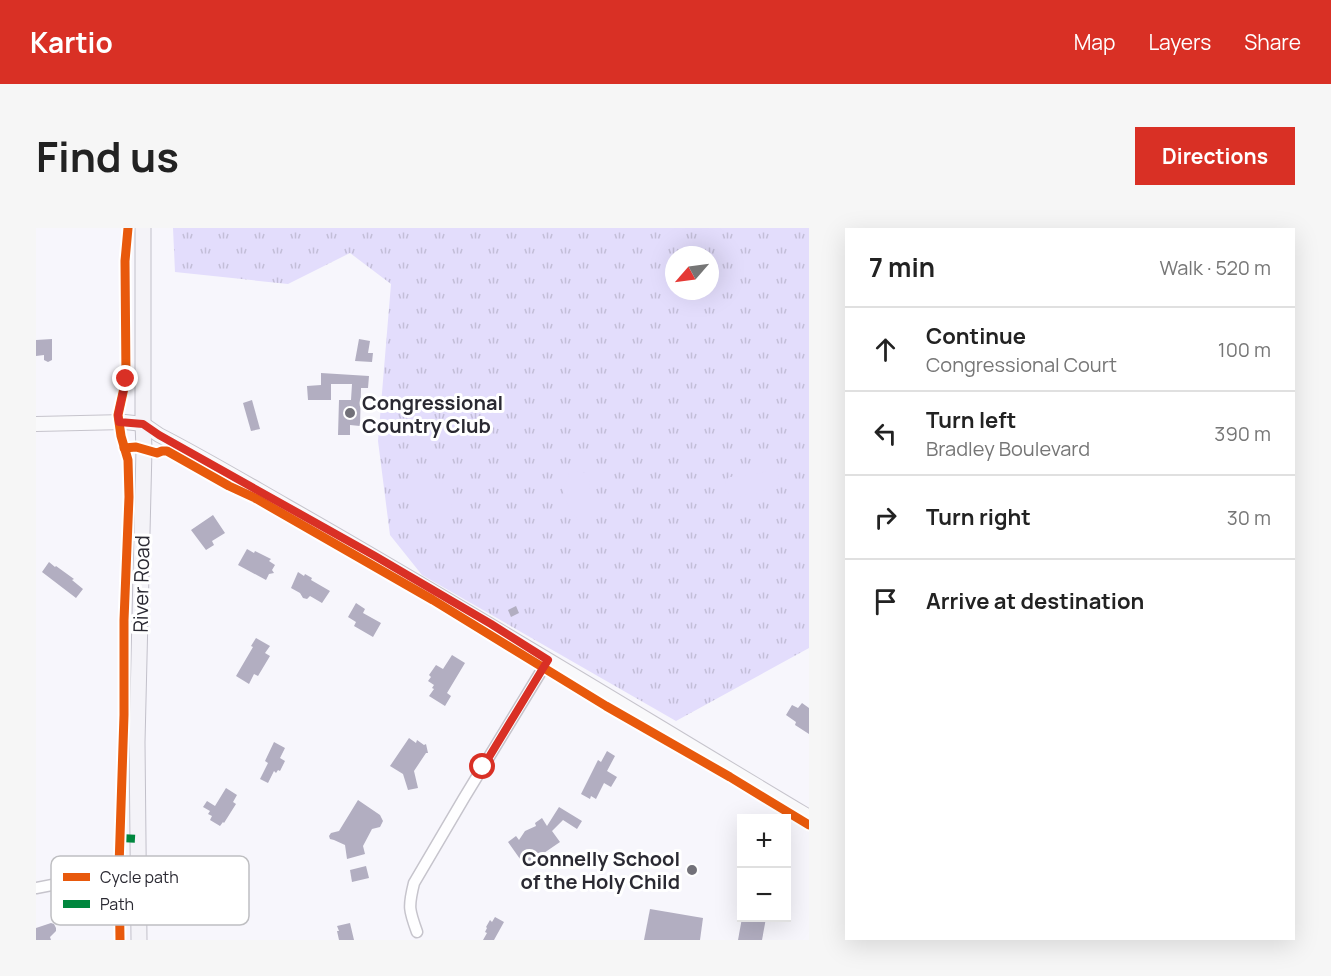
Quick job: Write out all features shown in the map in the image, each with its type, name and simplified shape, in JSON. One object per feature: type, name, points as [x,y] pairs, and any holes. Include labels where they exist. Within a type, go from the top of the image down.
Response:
[{"type":"main road","name":"River Road","points":[[138,856],[136,742],[144,449],[143,228]]},
{"type":"main road","points":[[36,424],[125,422],[143,424],[491,624],[809,816]]},
{"type":"main road","name":"River Road","points":[[139,925],[139,940]]},
{"type":"street","points":[[417,933],[409,912],[414,883],[548,660]]},
{"type":"street","points":[[36,888],[51,885]]},
{"type":"green space","name":"Congressional Country Club","points":[[173,228],[809,228],[809,648],[676,721],[422,575],[390,535],[378,441],[391,284],[350,253],[288,284],[175,272]]},
{"type":"green space","points":[[427,467],[431,469],[431,475],[442,483],[452,505],[451,513],[446,517],[435,517],[418,499],[412,484],[415,475]]},
{"type":"green space","points":[[773,468],[778,474],[778,483],[752,495],[735,498],[729,494],[725,482],[729,477],[757,474]]},
{"type":"green space","points":[[569,472],[592,474],[589,489],[594,515],[591,518],[578,520],[567,503],[564,489]]},
{"type":"building","points":[[52,339],[52,360],[48,362],[44,360],[44,355],[36,356],[36,340]]},
{"type":"building","points":[[359,339],[370,341],[368,353],[373,353],[372,362],[355,361]]},
{"type":"building","points":[[321,373],[369,376],[368,388],[361,388],[360,426],[350,425],[350,435],[338,435],[339,400],[351,400],[352,384],[331,384],[331,400],[308,400],[307,386],[321,385]]},
{"type":"building","points":[[252,400],[260,429],[251,431],[243,403]]},
{"type":"building","points":[[213,515],[225,533],[212,541],[214,545],[206,550],[191,530]]},
{"type":"building","points":[[247,549],[271,559],[269,561],[275,565],[272,570],[274,573],[269,574],[266,580],[238,565]]},
{"type":"building","points":[[49,562],[74,579],[72,580],[83,589],[76,598],[42,572]]},
{"type":"building","points":[[298,572],[312,578],[311,580],[330,591],[322,603],[310,596],[307,599],[303,598],[300,593],[291,588]]},
{"type":"building","points":[[356,603],[365,609],[363,613],[381,623],[373,637],[354,626],[356,622],[348,617]]},
{"type":"building","points":[[516,606],[519,613],[511,617],[508,610]]},
{"type":"building","points":[[256,638],[270,646],[265,653],[270,656],[258,676],[254,674],[249,684],[236,676]]},
{"type":"building","points":[[452,655],[465,663],[447,693],[451,696],[445,706],[429,696],[434,685],[428,681],[436,665],[443,669]]},
{"type":"building","points":[[802,703],[809,708],[809,734],[795,725],[796,722],[786,715],[792,705],[798,708]]},
{"type":"building","points":[[409,738],[416,743],[417,740],[426,744],[428,753],[414,771],[418,788],[408,790],[403,774],[390,766]]},
{"type":"building","points":[[274,742],[285,748],[280,758],[285,761],[280,771],[276,773],[274,771],[268,783],[260,779],[268,763],[265,761]]},
{"type":"building","points":[[607,751],[615,756],[607,771],[617,777],[611,787],[604,783],[596,799],[591,796],[590,799],[581,794],[598,760],[601,762]]},
{"type":"building","points":[[226,788],[237,795],[233,802],[236,804],[220,826],[210,820],[212,816],[208,814],[210,811],[203,807],[207,801],[215,806]]},
{"type":"building","points":[[358,800],[380,815],[383,821],[380,827],[372,829],[363,846],[365,854],[347,859],[345,845],[330,839],[329,836],[339,831]]},
{"type":"building","points":[[559,807],[582,821],[577,829],[563,820],[552,831],[560,842],[525,866],[508,842],[516,836],[519,840],[525,831],[536,826],[535,823],[542,818],[547,826]]},
{"type":"building","points":[[366,866],[369,878],[352,882],[350,870]]},
{"type":"building","name":"Connelly School of the Holy Child","points":[[650,909],[703,918],[700,940],[644,940]]},
{"type":"building","points":[[495,917],[504,922],[494,940],[483,940],[487,933],[485,932],[486,927]]},
{"type":"building","points":[[741,922],[765,922],[762,940],[738,940]]},
{"type":"building","points":[[51,923],[54,925],[56,931],[50,937],[51,940],[36,940],[36,928]]},
{"type":"building","points":[[350,923],[354,940],[339,940],[337,926]]},
{"type":"marked path","points":[[120,838],[138,839]]},
{"type":"cycle path","points":[[119,856],[129,497],[128,460],[118,415],[126,379],[125,261],[128,228]]},
{"type":"cycle path","points":[[124,448],[136,447],[157,453],[167,451],[255,498],[433,600],[606,706],[809,825]]},
{"type":"cycle path","points":[[120,925],[120,940]]},
{"type":"place","name":"Congressional Country Club","points":[[350,413]]},
{"type":"place","name":"Connelly School of the Holy Child","points":[[692,870]]},
{"type":"route","points":[[126,379],[118,415],[119,422],[143,424],[390,565],[548,660],[483,767]]}]
